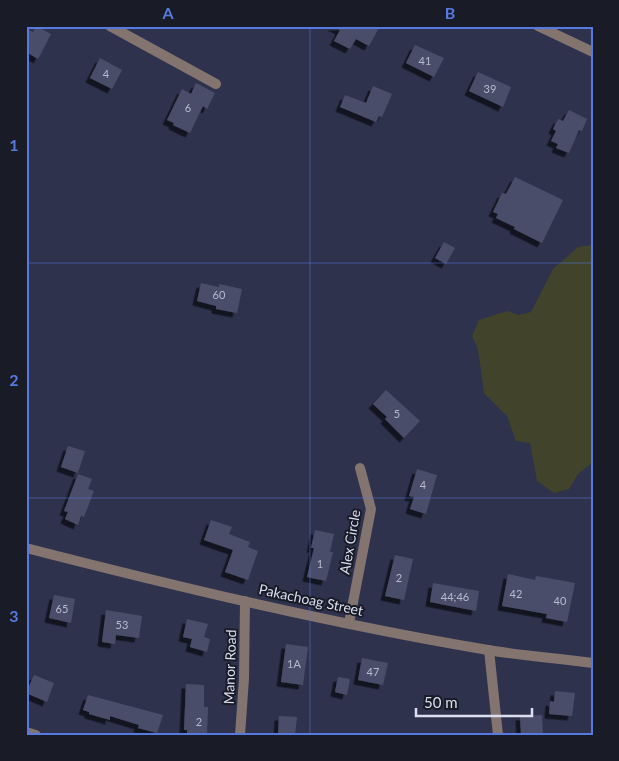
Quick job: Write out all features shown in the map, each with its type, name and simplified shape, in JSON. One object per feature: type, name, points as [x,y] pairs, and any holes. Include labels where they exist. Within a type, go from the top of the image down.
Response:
[{"type":"street","points":[[110,26],[216,84]]},
{"type":"street","points":[[538,26],[593,52]]},
{"type":"street","name":"Alex Circle","points":[[349,622],[371,509],[360,468]]},
{"type":"street","name":"Pakachoag Street","points":[[26,548],[143,578],[245,601],[489,650],[593,663]]},
{"type":"street","name":"Manor Road","points":[[240,735],[244,680],[245,601]]},
{"type":"street","points":[[489,650],[498,735]]},
{"type":"street","points":[[26,732],[36,735]]},
{"type":"green space","points":[[593,245],[593,462],[578,474],[569,489],[554,493],[537,481],[530,443],[516,441],[507,416],[484,393],[478,349],[472,336],[479,320],[507,311],[518,315],[531,312],[553,269],[578,247]]},
{"type":"building","points":[[36,26],[51,34],[38,59],[26,52],[26,28],[33,32]]},
{"type":"building","points":[[332,26],[380,26],[369,46],[356,39],[350,49],[334,41],[340,30]]},
{"type":"building","points":[[415,45],[444,58],[434,77],[406,63]]},
{"type":"building","points":[[100,58],[122,70],[112,89],[90,78]]},
{"type":"building","points":[[478,72],[511,87],[503,107],[469,91]]},
{"type":"building","points":[[196,83],[215,93],[207,109],[203,106],[190,133],[167,120],[182,89],[191,94]]},
{"type":"building","points":[[373,86],[392,94],[382,117],[379,116],[376,122],[340,107],[345,95],[366,103]]},
{"type":"building","points":[[569,110],[587,119],[582,131],[579,130],[569,153],[556,148],[558,144],[551,141],[556,131],[553,129],[558,119],[563,121]]},
{"type":"building","points":[[515,177],[563,200],[542,243],[496,218],[498,214],[493,212],[502,193],[506,194]]},
{"type":"building","points":[[444,242],[455,248],[446,264],[435,258]]},
{"type":"building","points":[[201,283],[219,287],[219,284],[242,289],[237,313],[216,309],[216,306],[197,301]]},
{"type":"building","points":[[386,390],[420,421],[404,438],[385,419],[387,417],[373,404]]},
{"type":"building","points":[[68,446],[85,451],[78,473],[61,467]]},
{"type":"building","points":[[417,469],[437,475],[426,514],[410,509],[414,497],[409,496]]},
{"type":"building","points":[[78,474],[92,479],[88,489],[94,491],[84,517],[81,516],[78,525],[65,519],[68,512],[64,511]]},
{"type":"building","points":[[211,520],[232,527],[229,534],[250,542],[248,547],[258,551],[248,580],[225,572],[233,550],[204,540]]},
{"type":"building","points":[[315,530],[334,534],[330,552],[333,552],[326,581],[307,577],[314,548],[311,548]]},
{"type":"building","points":[[395,555],[413,559],[404,600],[385,596]]},
{"type":"building","points":[[508,574],[535,580],[536,576],[575,583],[567,622],[546,618],[547,614],[502,606]]},
{"type":"building","points":[[433,583],[479,591],[476,611],[430,602]]},
{"type":"building","points":[[54,595],[75,599],[71,623],[49,618]]},
{"type":"building","points":[[106,610],[142,616],[139,638],[116,635],[115,644],[102,642]]},
{"type":"building","points":[[187,619],[208,624],[204,637],[210,639],[207,652],[190,647],[192,639],[183,637]]},
{"type":"building","points":[[286,644],[308,647],[303,685],[281,682]]},
{"type":"building","points":[[362,658],[388,663],[383,685],[358,680]]},
{"type":"building","points":[[34,675],[54,683],[47,702],[26,693]]},
{"type":"building","points":[[338,677],[350,679],[347,695],[335,692]]},
{"type":"building","points":[[186,684],[204,685],[204,707],[208,707],[207,735],[187,735],[187,730],[184,730]]},
{"type":"building","points":[[555,691],[575,693],[572,716],[549,714],[550,701],[554,702]]},
{"type":"building","points":[[88,695],[163,715],[157,733],[138,728],[139,725],[110,716],[110,720],[89,714],[89,712],[83,710]]},
{"type":"building","points":[[542,715],[543,735],[521,735],[520,716]]},
{"type":"building","points":[[279,716],[297,717],[295,735],[278,735]]}]
